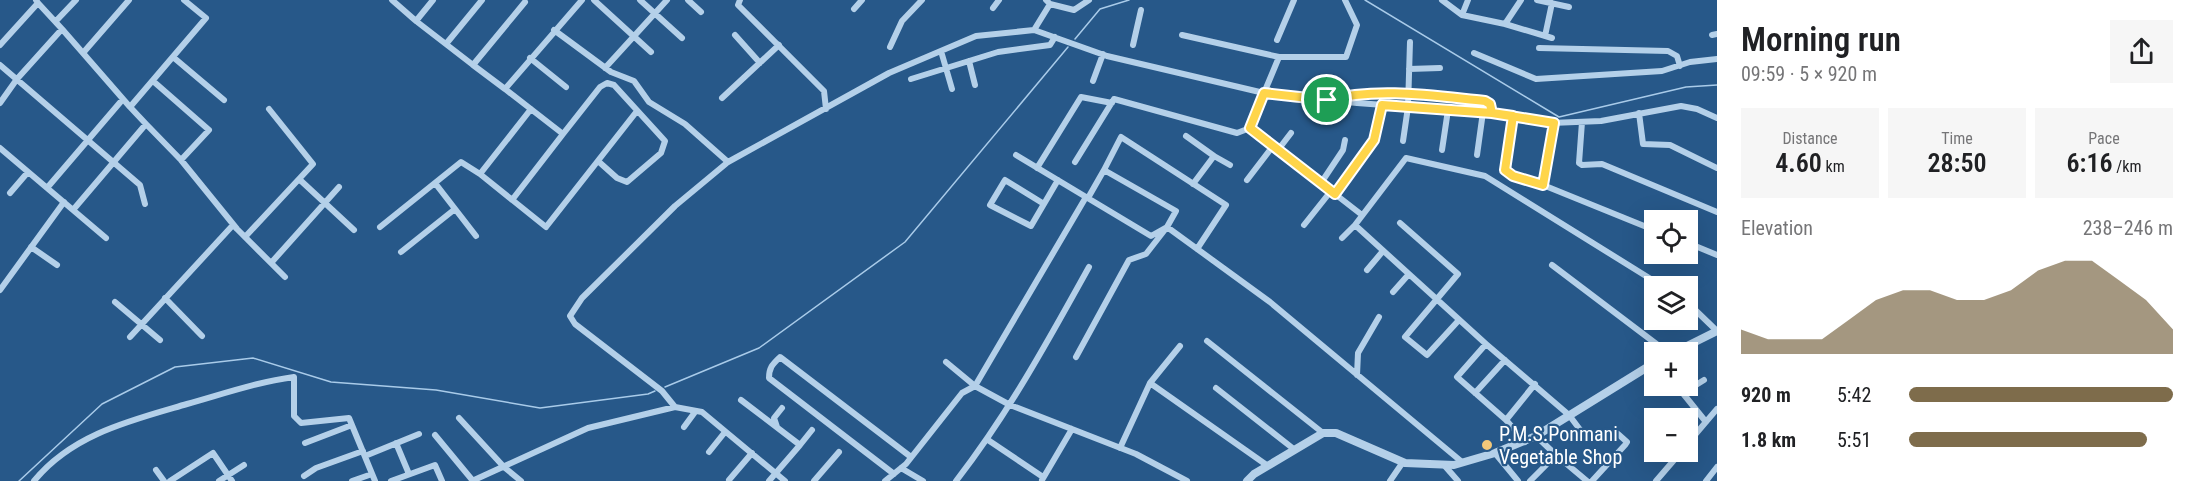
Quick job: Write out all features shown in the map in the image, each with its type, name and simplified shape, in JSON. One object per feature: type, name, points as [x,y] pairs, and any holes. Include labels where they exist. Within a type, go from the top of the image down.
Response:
[{"type":"street","points":[[56,21],[76,0]]},
{"type":"street","points":[[83,53],[129,0]]},
{"type":"street","points":[[130,107],[206,18],[184,0]]},
{"type":"street","points":[[392,0],[563,134]]},
{"type":"street","points":[[416,21],[433,0]]},
{"type":"street","points":[[446,44],[482,0]]},
{"type":"street","points":[[505,89],[582,0]]},
{"type":"street","points":[[594,0],[651,52]]},
{"type":"street","points":[[640,0],[682,38]]},
{"type":"street","points":[[605,68],[667,0]]},
{"type":"street","points":[[688,0],[701,12]]},
{"type":"street","points":[[740,0],[738,5],[824,91],[826,108]]},
{"type":"street","points":[[854,9],[862,0]]},
{"type":"street","points":[[890,47],[902,21],[922,0]]},
{"type":"street","points":[[993,8],[999,0]]},
{"type":"street","points":[[1034,30],[1048,2],[1074,10],[1089,0]]},
{"type":"street","points":[[1277,40],[1294,0]]},
{"type":"street","points":[[1182,35],[1279,57],[1346,57],[1357,25],[1345,0]]},
{"type":"street","points":[[1442,0],[1462,15],[1505,24],[1552,38]]},
{"type":"street","points":[[1462,15],[1468,0]]},
{"type":"street","points":[[1505,24],[1521,0]]},
{"type":"street","points":[[1537,0],[1569,7]]},
{"type":"street","points":[[0,45],[37,1],[130,107],[181,160],[233,225],[285,277]]},
{"type":"street","points":[[473,65],[525,2]]},
{"type":"street","points":[[1545,36],[1552,3]]},
{"type":"street","points":[[1133,45],[1141,9]]},
{"type":"street","points":[[0,103],[17,79],[62,29]]},
{"type":"street","points":[[555,30],[611,72],[634,81],[649,102],[685,124],[728,162]]},
{"type":"street","points":[[675,407],[663,391],[575,324],[570,316],[582,298],[640,238],[728,162],[889,73],[976,36],[1034,30],[1103,54],[1219,84],[1264,93],[1327,100],[1484,112],[1554,123],[1601,121],[1681,106],[1696,109],[1717,118]]},
{"type":"street","points":[[735,35],[760,63]]},
{"type":"street","points":[[911,79],[998,52],[1050,45],[1054,37]]},
{"type":"street","points":[[1403,141],[1408,106],[1410,42]]},
{"type":"street","points":[[722,98],[778,45]]},
{"type":"street","points":[[1539,48],[1668,51],[1677,56],[1680,66]]},
{"type":"street","points":[[941,51],[952,89]]},
{"type":"street","points":[[1474,53],[1536,79],[1662,71],[1690,62],[1717,59]]},
{"type":"street","points":[[1092,81],[1103,54]]},
{"type":"street","points":[[173,57],[224,100]]},
{"type":"street","points":[[1075,162],[1114,99],[1237,133],[1250,128],[1279,57]]},
{"type":"street","points":[[530,58],[566,87]]},
{"type":"street","points":[[969,61],[975,85]]},
{"type":"street","points":[[0,65],[140,185],[145,204]]},
{"type":"street","points":[[1409,69],[1440,68]]},
{"type":"street","points":[[153,81],[208,130],[181,160]]},
{"type":"street","points":[[512,200],[600,87],[607,83],[614,86],[665,141],[660,153],[627,182],[617,178],[598,161]]},
{"type":"street","points":[[1327,100],[1344,96],[1408,94],[1485,101],[1490,104],[1492,113]]},
{"type":"street","points":[[1038,168],[1081,97],[1112,103]]},
{"type":"street","points":[[47,188],[123,99]]},
{"type":"street","points":[[1304,225],[1374,140],[1382,105]]},
{"type":"street","points":[[245,237],[313,164],[269,109]]},
{"type":"street","points":[[480,174],[531,109]]},
{"type":"street","points":[[1442,150],[1448,110]]},
{"type":"street","points":[[380,227],[461,162],[480,174],[546,227],[637,111]]},
{"type":"street","points":[[1477,155],[1484,112]]},
{"type":"street","points":[[1639,113],[1643,144],[1670,145],[1717,168]]},
{"type":"street","points":[[1513,116],[1505,170],[1513,176],[1543,185],[1644,226]]},
{"type":"street","points":[[1582,122],[1579,163],[1582,165],[1602,164],[1717,212]]},
{"type":"street","points":[[1543,185],[1554,123]]},
{"type":"street","points":[[73,210],[113,160],[146,124]]},
{"type":"street","points":[[1250,128],[1362,215]]},
{"type":"street","points":[[1247,180],[1290,133]]},
{"type":"street","points":[[1186,136],[1230,165]]},
{"type":"street","points":[[885,481],[904,468],[962,393],[975,386],[1104,170],[1121,137],[1226,206],[1197,249]]},
{"type":"street","points":[[1321,183],[1343,150],[1346,140]]},
{"type":"street","points":[[1,151],[106,238]]},
{"type":"street","points":[[1016,155],[1151,236],[1167,227]]},
{"type":"street","points":[[1193,184],[1214,156]]},
{"type":"street","points":[[1342,238],[1355,225],[1406,158],[1485,176],[1646,276]]},
{"type":"street","points":[[1076,357],[1129,260],[1146,254],[1176,211],[1104,170]]},
{"type":"street","points":[[10,193],[28,172]]},
{"type":"street","points":[[299,179],[354,230]]},
{"type":"street","points":[[1044,204],[1005,180],[990,205],[1031,226],[1044,204],[1058,180]]},
{"type":"street","points":[[435,183],[476,236]]},
{"type":"street","points":[[271,263],[339,187]]},
{"type":"street","points":[[0,290],[64,202]]},
{"type":"street","points":[[401,252],[455,208]]},
{"type":"street","points":[[1400,223],[1458,274],[1405,337],[1426,355],[1459,320]]},
{"type":"street","points":[[130,337],[233,225]]},
{"type":"street","points":[[1355,225],[1486,344],[1569,415],[1584,435]]},
{"type":"street","points":[[1167,227],[1270,302],[1462,462]]},
{"type":"street","points":[[31,247],[57,265]]},
{"type":"street","points":[[1698,247],[1717,255]]},
{"type":"street","points":[[1368,270],[1383,251]]},
{"type":"street","points":[[1552,265],[1653,342]]},
{"type":"street","points":[[956,481],[988,440],[1010,405],[1089,267]]},
{"type":"street","points":[[1393,292],[1409,274]]},
{"type":"street","points":[[165,298],[202,336]]},
{"type":"street","points":[[115,302],[160,340]]},
{"type":"street","points":[[1695,342],[1717,331],[1698,313]]},
{"type":"street","points":[[1357,375],[1358,353],[1379,317]]},
{"type":"street","points":[[1207,340],[1323,433]]},
{"type":"street","points":[[1486,344],[1457,377],[1506,420],[1525,442]]},
{"type":"street","points":[[1120,447],[1150,382],[1180,346]]},
{"type":"street","points":[[894,474],[769,378],[773,364],[780,357],[911,458]]},
{"type":"street","points":[[1475,393],[1505,360]]},
{"type":"street","points":[[946,362],[975,386],[1010,405],[1120,447],[1187,481]]},
{"type":"street","points":[[1247,481],[1323,433],[1336,433],[1403,462],[1444,465],[1495,453],[1536,436],[1644,369]]},
{"type":"street","points":[[34,481],[53,462],[103,430],[141,416],[265,381],[294,377],[294,416],[301,423],[349,418],[375,481]]},
{"type":"street","points":[[1698,384],[1704,380]]},
{"type":"street","points":[[1150,382],[1268,466]]},
{"type":"street","points":[[1506,420],[1535,384]]},
{"type":"street","points":[[1215,388],[1295,450]]},
{"type":"street","points":[[1685,396],[1706,422]]},
{"type":"street","points":[[741,400],[800,445]]},
{"type":"street","points":[[435,435],[473,481],[588,428],[675,407],[702,412],[785,481]]},
{"type":"street","points":[[777,428],[774,418],[782,408]]},
{"type":"street","points":[[1698,431],[1717,409]]},
{"type":"street","points":[[684,427],[695,412]]},
{"type":"street","points":[[459,417],[504,467],[521,481]]},
{"type":"street","points":[[305,443],[352,425]]},
{"type":"street","points":[[988,440],[1042,479],[1072,429]]},
{"type":"street","points":[[769,481],[812,430]]},
{"type":"street","points":[[708,452],[725,432]]},
{"type":"street","points":[[304,476],[316,468],[419,434]]},
{"type":"street","points":[[1592,481],[1625,446],[1627,442],[1618,434]]},
{"type":"street","points":[[1536,436],[1587,481]]},
{"type":"street","points":[[396,443],[409,474]]},
{"type":"street","points":[[814,481],[839,452]]},
{"type":"street","points":[[170,481],[213,453],[230,478]]},
{"type":"street","points":[[729,480],[752,453]]},
{"type":"street","points":[[1495,453],[1518,481]]},
{"type":"street","points":[[1530,481],[1556,455]]},
{"type":"street","points":[[1390,481],[1403,462]]},
{"type":"street","points":[[1656,481],[1672,462]]},
{"type":"street","points":[[219,481],[230,478],[244,465]]},
{"type":"street","points":[[392,481],[435,465],[442,481]]},
{"type":"street","points":[[1444,465],[1458,481]]},
{"type":"street","points":[[904,468],[923,481]]},
{"type":"street","points":[[1706,481],[1717,468]]},
{"type":"street","points":[[156,470],[164,481]]},
{"type":"street","points":[[352,481],[372,474]]},
{"type":"waterway","points":[[1075,39],[1100,9],[1129,0]]},
{"type":"waterway","points":[[1365,0],[1559,117],[1686,87],[1717,85]]},
{"type":"waterway","points":[[665,387],[759,348],[905,242],[1068,47]]},
{"type":"waterway","points":[[19,481],[102,404],[175,367],[253,358],[331,382],[436,390],[540,408],[648,394],[655,391]]},
{"type":"place","name":"P.M.S.Ponmani Vegetable Shop","points":[[1487,445]]},
{"type":"route","points":[[1327,100],[1264,93],[1250,128],[1335,194],[1374,140],[1382,105],[1492,113],[1513,116],[1505,170],[1513,176],[1543,185],[1554,123],[1551,123],[1492,113],[1490,104],[1485,101],[1408,94],[1369,94],[1327,100]]}]
